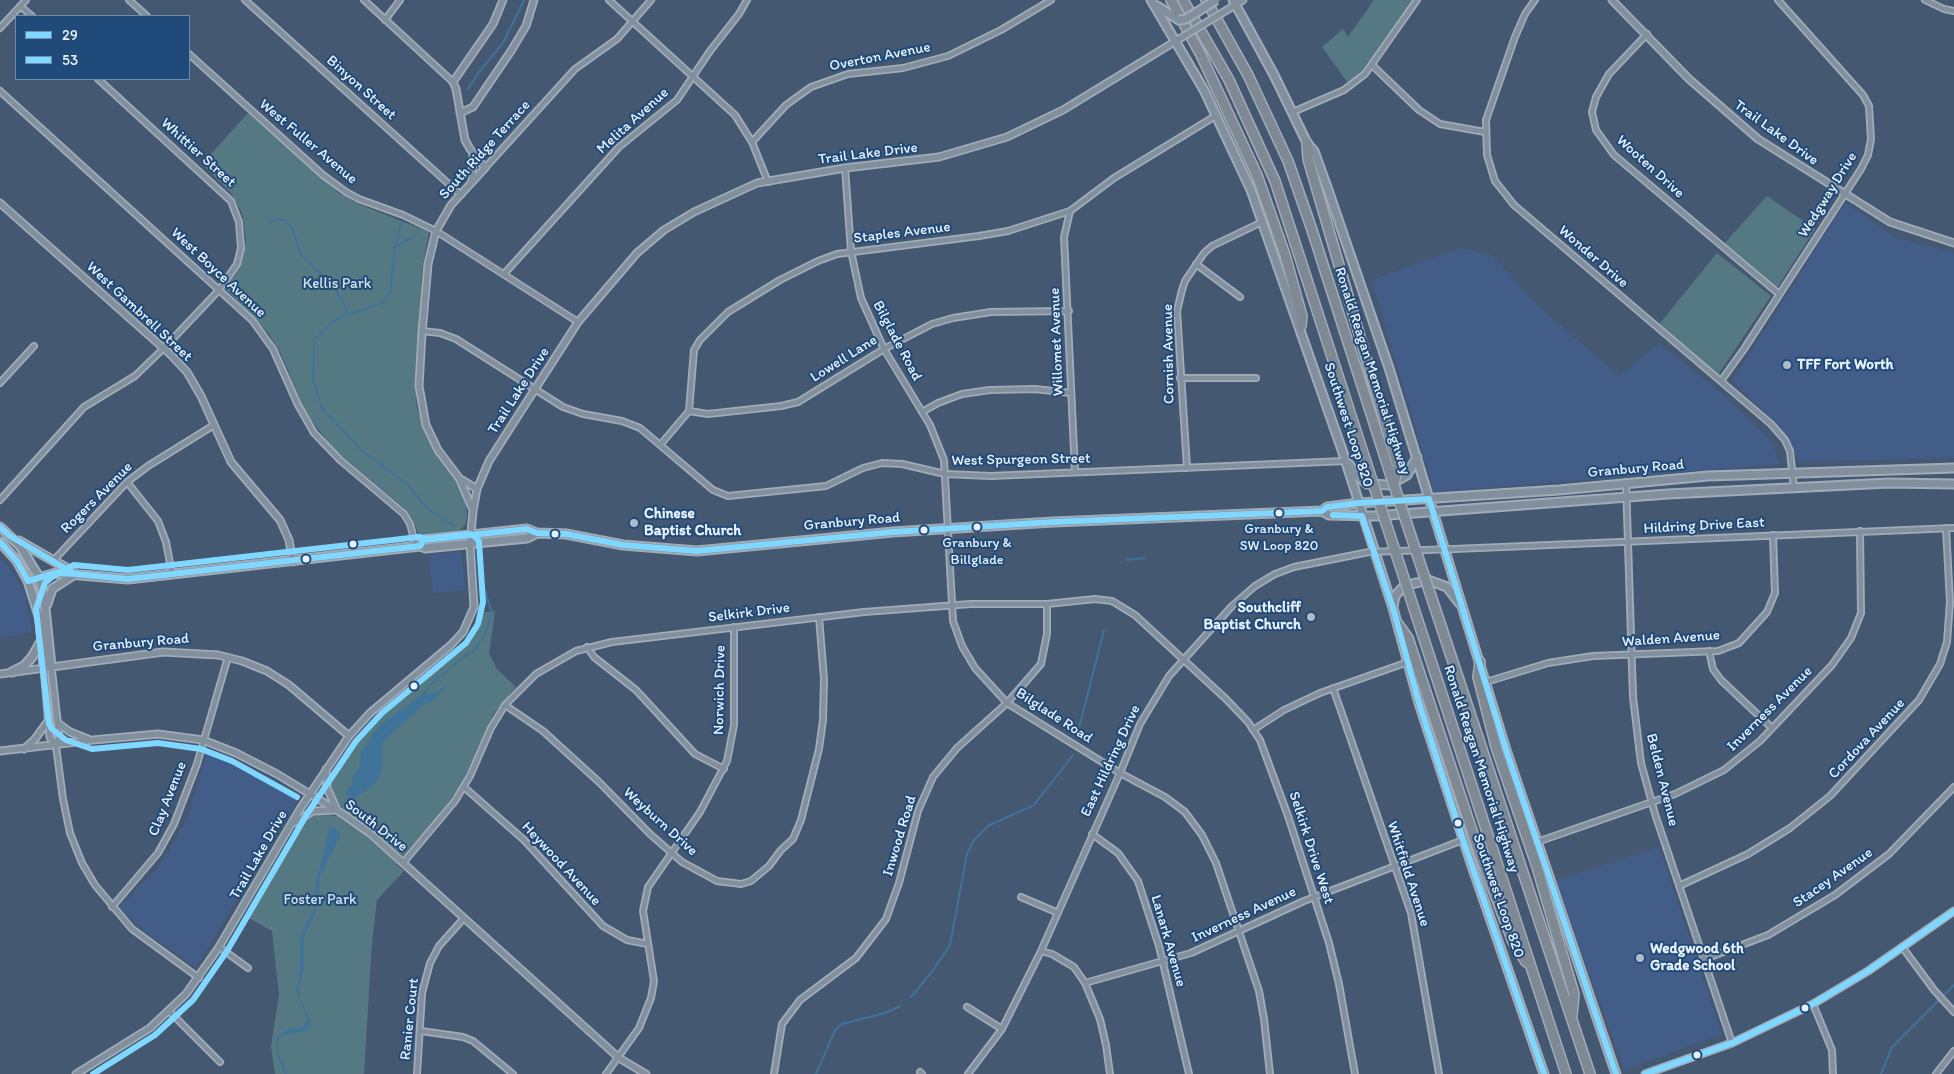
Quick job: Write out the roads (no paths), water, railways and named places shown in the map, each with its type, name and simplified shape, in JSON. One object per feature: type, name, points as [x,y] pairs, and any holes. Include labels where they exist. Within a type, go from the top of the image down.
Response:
[{"type":"highway","points":[[1170,0],[1200,53],[1257,175],[1285,255],[1302,316],[1300,326]]},
{"type":"highway","name":"Ronald Reagan Memorial Highway","points":[[1183,0],[1229,80],[1275,181],[1566,1074]]},
{"type":"highway","name":"Ronald Reagan Memorial Highway","points":[[1206,0],[1248,75],[1288,161],[1393,467],[1394,485],[1590,1074]]},
{"type":"highway","points":[[1307,143],[1308,158],[1393,467]]},
{"type":"highway","points":[[1398,624],[1408,638],[1477,847],[1513,942],[1533,972]]},
{"type":"highway","points":[[1480,662],[1478,677],[1496,747],[1536,867],[1574,994],[1571,1019]]},
{"type":"main road","points":[[1152,1],[1170,16],[1179,20],[1186,19],[1216,0]]},
{"type":"main road","name":"Southwest Loop 820","points":[[1152,1],[1217,115],[1242,169],[1300,326],[1393,608],[1463,840],[1544,1074]]},
{"type":"main road","points":[[1234,2],[1293,112],[1307,143],[1314,151],[1330,193],[1417,457],[1537,842],[1616,1074]]},
{"type":"main road","points":[[1342,450],[1356,476],[1371,485],[1390,485],[1403,479],[1410,472],[1417,457]]},
{"type":"main road","name":"Granbury Road","points":[[1322,511],[1328,506],[1358,503],[1560,490],[1626,482],[1708,476],[1954,468]]},
{"type":"main road","name":"Granbury Road","points":[[537,534],[527,529],[470,533],[424,540],[418,546],[425,548],[527,538],[537,534],[566,534],[623,545],[697,551],[893,532],[1053,522],[1322,511],[1329,515],[1362,516],[1626,497],[1794,490],[1889,483],[1954,484]]},
{"type":"main road","points":[[0,527],[29,558],[39,577],[45,609],[47,667]]},
{"type":"main road","points":[[10,536],[75,574]]},
{"type":"main road","points":[[0,542],[17,561],[28,581],[43,638],[47,667]]},
{"type":"main road","points":[[28,581],[56,573],[128,578],[293,562],[418,546]]},
{"type":"main road","points":[[45,609],[52,589],[75,574]]},
{"type":"main road","points":[[1393,608],[1396,596],[1401,588],[1408,584],[1428,580],[1446,587],[1463,609]]},
{"type":"main road","points":[[12,672],[24,666],[32,657],[43,638]]},
{"type":"street","points":[[0,28],[26,0]]},
{"type":"street","points":[[129,0],[146,15]]},
{"type":"street","name":"Binyon Street","points":[[245,0],[461,195]]},
{"type":"street","points":[[364,0],[456,86],[465,140],[473,154],[485,168]]},
{"type":"street","points":[[385,20],[400,0]]},
{"type":"street","points":[[453,82],[493,24],[503,0]]},
{"type":"street","points":[[460,113],[473,107],[511,51],[526,26],[534,0]]},
{"type":"street","points":[[609,0],[735,115],[752,142],[768,182]]},
{"type":"street","name":"South Ridge Terrace","points":[[477,489],[459,478],[430,436],[423,416],[419,386],[422,331],[428,264],[436,231],[448,209],[575,69],[612,43],[651,0]]},
{"type":"street","name":"Melita Avenue","points":[[504,274],[619,147],[677,100],[740,14],[747,0]]},
{"type":"street","name":"Overton Avenue","points":[[752,142],[786,105],[811,87],[848,74],[902,68],[948,56],[1001,30],[1051,0]]},
{"type":"street","name":"Trail Lake Drive","points":[[76,1074],[140,1035],[169,1011],[199,978],[309,794],[349,736],[376,707],[455,642],[466,627],[473,612],[474,601],[470,543],[473,510],[477,489],[489,461],[578,322],[637,253],[664,230],[694,212],[758,183],[845,168],[939,157],[1008,136],[1064,110],[1227,10],[1234,2],[1243,0]]},
{"type":"street","points":[[1293,112],[1344,90],[1372,65],[1416,0]]},
{"type":"street","name":"Wonder Drive","points":[[1534,0],[1525,14],[1515,37],[1486,120],[1485,132],[1489,166],[1502,193],[1538,227],[1771,424],[1785,440],[1790,451],[1794,490]]},
{"type":"street","name":"Trail Lake Drive","points":[[1612,0],[1689,79],[1758,139],[1844,195],[1890,222],[1954,243]]},
{"type":"street","name":"Wedgway Drive","points":[[1721,381],[1744,349],[1868,155],[1871,123],[1869,106],[1852,81],[1778,0]]},
{"type":"street","points":[[1925,0],[1944,9],[1954,11]]},
{"type":"street","points":[[20,6],[31,15]]},
{"type":"street","name":"Wooten Drive","points":[[1647,34],[1609,74],[1596,96],[1592,112],[1596,130],[1614,156],[1779,294]]},
{"type":"street","name":"West Fuller Avenue","points":[[190,55],[342,190],[436,231],[578,322]]},
{"type":"street","points":[[1372,65],[1435,121],[1448,127],[1485,132]]},
{"type":"street","name":"Whittier Street","points":[[0,500],[84,407],[135,376],[164,349],[220,290],[237,264],[241,248],[239,222],[231,201],[99,80]]},
{"type":"street","name":"West Boyce Avenue","points":[[0,91],[252,320],[269,342],[298,405],[320,440],[340,460],[404,514],[418,546]]},
{"type":"street","name":"Staples Avenue","points":[[689,411],[694,350],[707,330],[728,312],[780,280],[818,261],[851,251],[979,236],[1008,230],[1070,211],[1114,178],[1217,115]]},
{"type":"street","points":[[472,182],[473,154]]},
{"type":"street","name":"Bilglade Road","points":[[845,168],[851,251],[860,298],[884,349],[922,412],[940,448],[945,474],[953,621],[962,646],[975,668],[1007,702],[1120,773],[1172,802],[1185,812],[1196,827],[1216,863],[1259,991],[1270,1074]]},
{"type":"street","name":"West Gambrell Street","points":[[0,203],[164,349],[187,372],[196,386],[238,472],[280,520],[289,540],[293,562]]},
{"type":"street","name":"Willomet Avenue","points":[[1070,211],[1064,237],[1069,310],[1075,472]]},
{"type":"street","name":"Cornish Avenue","points":[[1187,468],[1180,378],[1178,312],[1185,281],[1196,264],[1212,246],[1262,222]]},
{"type":"street","points":[[1196,264],[1240,297]]},
{"type":"street","name":"Lowell Lane","points":[[689,411],[708,414],[781,406],[798,402],[884,349],[932,324],[974,314],[1069,310]]},
{"type":"street","name":"West Spurgeon Street","points":[[422,331],[440,333],[456,339],[570,410],[634,425],[661,444],[712,490],[728,496],[826,486],[863,468],[882,463],[902,464],[945,474],[991,476],[1346,461]]},
{"type":"street","points":[[0,383],[34,346]]},
{"type":"street","points":[[1180,378],[1256,378]]},
{"type":"street","points":[[922,412],[938,403],[962,394],[990,390],[1035,389],[1071,392]]},
{"type":"street","points":[[661,444],[689,411]]},
{"type":"street","name":"Rogers Avenue","points":[[53,561],[127,482],[148,466],[214,425]]},
{"type":"street","points":[[459,478],[466,490],[473,510]]},
{"type":"street","points":[[127,482],[158,522],[166,542],[172,574]]},
{"type":"street","name":"Belden Avenue","points":[[1626,482],[1626,542],[1634,716],[1641,763],[1679,886],[1732,1042]]},
{"type":"street","name":"Cordova Avenue","points":[[1679,886],[1741,858],[1790,828],[1830,796],[1919,700],[1940,664],[1947,642],[1950,602],[1946,528]]},
{"type":"street","name":"Hildring Drive East","points":[[1369,552],[1954,528]]},
{"type":"street","name":"Inverness Avenue","points":[[1537,842],[1652,803],[1707,780],[1743,756],[1832,665],[1851,638],[1860,612],[1860,531]]},
{"type":"street","name":"Walden Avenue","points":[[1486,682],[1548,663],[1586,657],[1718,651],[1739,643],[1767,612],[1776,585],[1773,535]]},
{"type":"street","name":"East Hildring Drive","points":[[968,1074],[1002,1029],[1041,951],[1056,912],[1120,773],[1140,724],[1158,690],[1182,660],[1236,601],[1266,579],[1294,567],[1369,552]]},
{"type":"street","name":"Selkirk Drive","points":[[403,863],[444,816],[464,787],[491,728],[505,705],[529,680],[546,668],[587,647],[612,642],[819,617],[952,605],[1047,604],[1096,599],[1112,602],[1135,615],[1182,660]]},
{"type":"street","name":"Inwood Road","points":[[774,1074],[782,1024],[800,1000],[856,958],[886,919],[899,883],[918,811],[933,777],[957,748],[1007,702],[1041,664],[1047,634],[1047,604]]},
{"type":"street","name":"Weyburn Drive","points":[[505,705],[543,731],[671,853],[695,870],[717,882],[741,884],[761,874],[793,839],[801,820],[819,749],[823,720],[824,679],[819,617]]},
{"type":"street","name":"Norwich Drive","points":[[606,1074],[639,1028],[651,998],[654,981],[643,911],[652,880],[700,812],[724,769],[732,744],[734,725],[734,627]]},
{"type":"street","points":[[587,647],[594,657],[636,690],[695,754],[724,769]]},
{"type":"street","points":[[1709,651],[1716,674],[1772,728]]},
{"type":"street","name":"Granbury Road","points":[[0,674],[163,652],[204,652],[256,665],[290,685],[349,736]]},
{"type":"street","name":"Clay Avenue","points":[[112,907],[138,879],[165,841],[182,806],[228,657]]},
{"type":"street","name":"Selkirk Drive West","points":[[1182,660],[1226,700],[1253,730],[1267,756],[1314,897],[1339,984],[1355,1074]]},
{"type":"street","points":[[1253,730],[1300,702],[1333,688],[1408,662]]},
{"type":"street","points":[[47,667],[48,721],[50,738],[56,746]]},
{"type":"street","points":[[47,667],[58,723],[59,738],[56,746],[64,807],[76,849],[95,885],[112,907],[140,935],[199,978]]},
{"type":"street","name":"Whitfield Avenue","points":[[1333,688],[1411,913],[1439,1074]]},
{"type":"street","points":[[24,749],[48,721]]},
{"type":"street","points":[[58,723],[75,735],[93,740]]},
{"type":"street","name":"South Drive","points":[[0,751],[158,734],[203,740],[236,753],[336,810],[371,834],[619,1058],[646,1074]]},
{"type":"street","points":[[290,825],[313,811],[336,810],[327,788],[326,768]]},
{"type":"street","name":"Heywood Avenue","points":[[464,787],[530,846],[608,930],[627,940],[648,944]]},
{"type":"street","name":"Stacey Avenue","points":[[1705,959],[1768,934],[1835,895],[1889,854],[1954,787]]},
{"type":"street","name":"Lanark Avenue","points":[[1092,834],[1118,853],[1138,881],[1163,963],[1189,1074]]},
{"type":"street","name":"Inverness Avenue","points":[[1085,983],[1163,963],[1191,953],[1314,897],[1463,840]]},
{"type":"street","points":[[1021,897],[1056,912]]},
{"type":"street","points":[[1645,1074],[1732,1042],[1812,1004],[1903,948],[1954,911]]},
{"type":"street","name":"Ranier Court","points":[[417,1074],[422,993],[430,962],[439,946],[464,918]]},
{"type":"street","points":[[219,947],[248,968]]},
{"type":"street","points":[[1903,948],[1934,990],[1954,1012]]},
{"type":"street","points":[[1041,951],[1052,954],[1070,964],[1085,983],[1100,1019],[1110,1074]]},
{"type":"street","points":[[1812,1004],[1832,1050],[1833,1074]]},
{"type":"street","points":[[967,1007],[1002,1029]]},
{"type":"street","points":[[169,1011],[220,1062]]},
{"type":"street","points":[[420,1031],[463,1037],[473,1041],[513,1074]]},
{"type":"street","points":[[1936,1074],[1954,1051]]},
{"type":"waterway","points":[[468,89],[479,72],[503,43],[524,0]]},
{"type":"waterway","points":[[269,222],[277,219],[284,220],[293,230],[301,254],[335,289],[346,308],[346,313]]},
{"type":"waterway","points":[[401,224],[395,247],[390,293],[380,304],[338,318],[314,339],[313,381],[322,408],[362,451],[406,483],[428,509],[453,526]]},
{"type":"waterway","points":[[395,247],[419,233]]},
{"type":"waterway","points":[[1126,560],[1145,558]]},
{"type":"waterway","points":[[430,685],[466,655],[474,651],[486,632],[492,613],[484,588]]},
{"type":"waterway","points":[[1077,736],[1104,630]]},
{"type":"waterway","points":[[911,997],[931,973],[950,945],[967,854],[973,841],[988,826],[1034,805],[1073,755]]},
{"type":"waterway","points":[[348,802],[351,796]]},
{"type":"waterway","points":[[1881,1074],[1892,1047],[1954,985]]},
{"type":"waterway","points":[[816,1074],[835,1030],[842,1024],[885,1013],[900,1006]]},
{"type":"waterway","points":[[284,1033],[277,1040],[278,1055],[286,1074]]},
{"type":"place","name":"TFF Fort Worth","points":[[1787,365]]},
{"type":"place","name":"Granbury & SW Loop 820","points":[[1279,513]]},
{"type":"place","name":"Chinese Baptist Church","points":[[634,523]]},
{"type":"place","name":"Granbury & Billglade","points":[[977,527]]},
{"type":"place","name":"Southcliff Baptist Church","points":[[1311,617]]},
{"type":"place","name":"Wedgwood 6th Grade School","points":[[1640,958]]},
{"type":"park label","name":"Kellis Park","points":[[337,284]]},
{"type":"park label","name":"Foster Park","points":[[320,900]]}]
